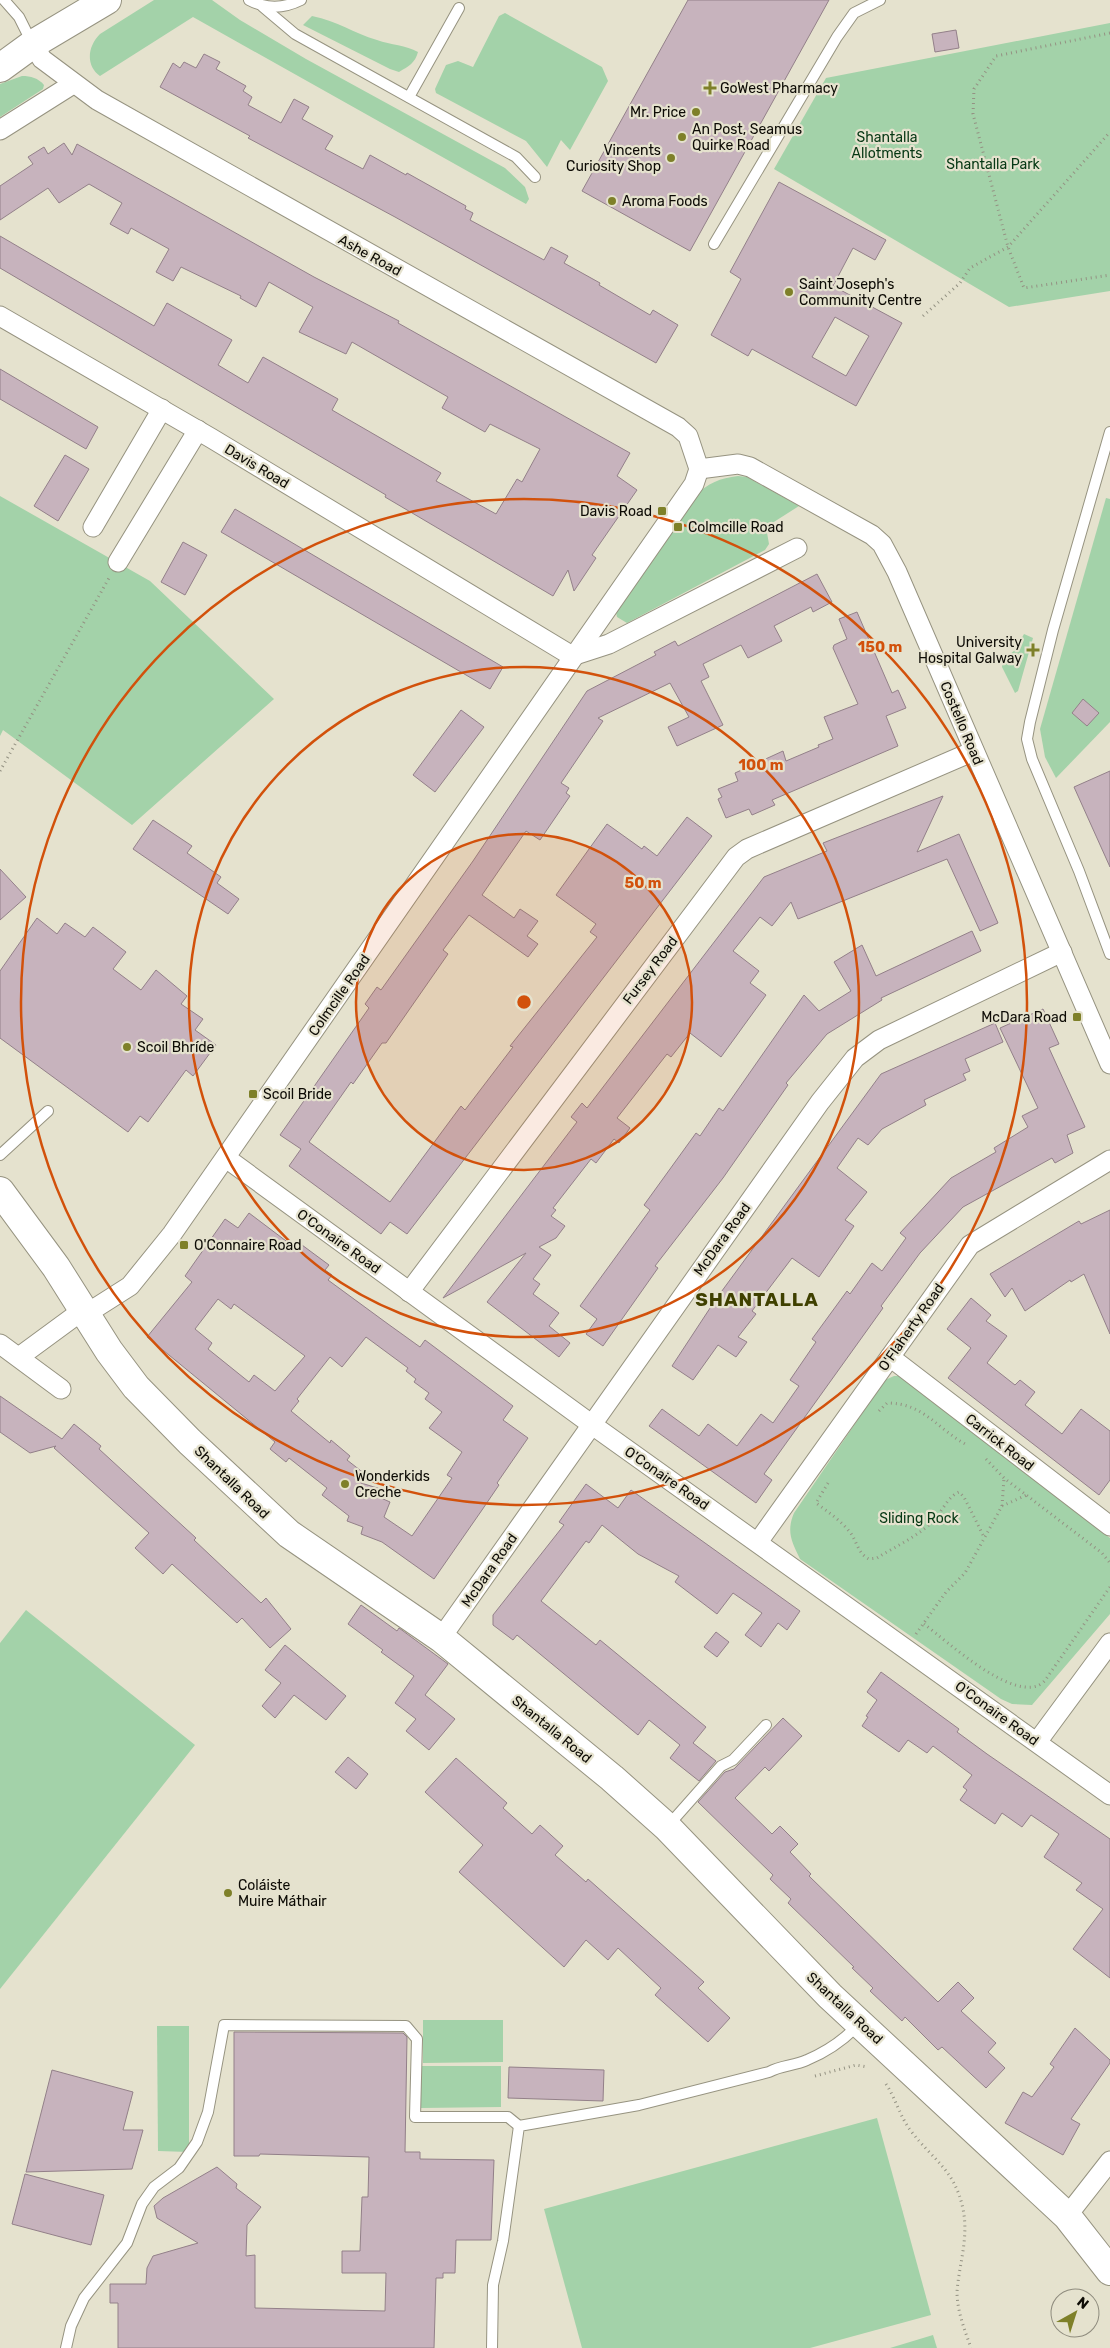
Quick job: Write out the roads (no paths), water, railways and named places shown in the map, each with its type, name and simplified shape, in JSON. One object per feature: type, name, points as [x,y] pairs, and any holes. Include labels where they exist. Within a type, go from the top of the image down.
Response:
[{"type":"street","points":[[0,68],[33,44],[107,0]]},
{"type":"street","name":"Ashe Road","points":[[33,44],[42,59],[96,100],[678,428],[688,436],[699,469]]},
{"type":"street","points":[[0,130],[73,84]]},
{"type":"street","name":"Davis Road","points":[[0,316],[198,430],[572,656]]},
{"type":"street","points":[[92,526],[162,409]]},
{"type":"street","points":[[118,562],[198,430]]},
{"type":"street","name":"Costello Road","points":[[699,469],[738,464],[750,467],[861,528],[882,544],[897,572],[1110,1064]]},
{"type":"street","name":"Colmcille Road","points":[[19,1357],[84,1312],[130,1286],[151,1263],[226,1158],[572,656],[694,484],[699,469]]},
{"type":"street","points":[[572,656],[609,644],[797,548]]},
{"type":"street","name":"Fursey Road","points":[[409,1292],[736,857],[747,849],[974,751]]},
{"type":"street","name":"McDara Road","points":[[441,1638],[820,1102],[855,1058],[879,1040],[1062,952]]},
{"type":"street","name":"O'Conaire Road","points":[[226,1158],[591,1424],[1110,1795]]},
{"type":"street","name":"O'Flaherty Road","points":[[758,1542],[970,1245],[1110,1160]]},
{"type":"street","name":"Shantalla Road","points":[[0,1192],[56,1267],[109,1351],[136,1387],[271,1520],[306,1548],[441,1638],[612,1778],[667,1827],[830,1996],[1067,2216],[1110,2271]]},
{"type":"street","points":[[0,1344],[61,1389]]},
{"type":"street","name":"Carrick Road","points":[[890,1357],[1110,1526]]},
{"type":"street","points":[[1037,1742],[1110,1643]]},
{"type":"street","points":[[1067,2216],[1110,2161]]},
{"type":"lane","points":[[4,0],[19,17],[33,44]]},
{"type":"lane","points":[[249,0],[263,7],[294,34],[516,156],[535,178]]},
{"type":"lane","points":[[263,7],[280,6],[301,0]]},
{"type":"lane","points":[[714,244],[837,37],[854,13],[880,0]]},
{"type":"lane","points":[[409,97],[459,8]]},
{"type":"lane","points":[[1110,432],[1053,630],[1030,722],[1028,739],[1032,759],[1079,871],[1110,954]]},
{"type":"lane","points":[[0,1155],[48,1111]]},
{"type":"lane","points":[[667,1827],[721,1766],[733,1760],[766,1725]]},
{"type":"lane","points":[[66,2348],[71,2326],[84,2298],[127,2243],[142,2204],[154,2187],[179,2168],[198,2142],[208,2112],[224,2025],[406,2026],[416,2039],[415,2117],[508,2117],[519,2126],[639,2105],[769,2072],[778,2066],[806,2061],[846,2037],[860,2023]]},
{"type":"lane","points":[[492,2348],[493,2285],[503,2241],[519,2126]]},
{"type":"place","name":"GoWest Pharmacy","points":[[710,88]]},
{"type":"place","name":"Mr. Price","points":[[696,112]]},
{"type":"place","name":"An Post, Seamus Quirke Road","points":[[682,137]]},
{"type":"place","name":"Vincents Curiosity Shop","points":[[671,158]]},
{"type":"place","name":"Aroma Foods","points":[[612,201]]},
{"type":"place","name":"Saint Joseph's Community Centre","points":[[789,292]]},
{"type":"place","name":"Davis Road","points":[[662,511]]},
{"type":"place","name":"Colmcille Road","points":[[678,527]]},
{"type":"place","name":"University Hospital Galway","points":[[1033,650]]},
{"type":"place","name":"McDara Road","points":[[1077,1017]]},
{"type":"place","name":"Scoil Bhríde","points":[[127,1047]]},
{"type":"place","name":"Scoil Bride","points":[[253,1094]]},
{"type":"place","name":"O'Connaire Road","points":[[184,1245]]},
{"type":"place","name":"Wonderkids Creche","points":[[345,1484]]},
{"type":"place","name":"Coláiste Muire Máthair","points":[[228,1893]]},
{"type":"district","name":"SHANTALLA","points":[[757,1299]]},
{"type":"park label","name":"Shantalla Allotments","points":[[887,146]]},
{"type":"park label","name":"Shantalla Park","points":[[993,164]]},
{"type":"park label","name":"Sliding Rock","points":[[919,1518]]}]
